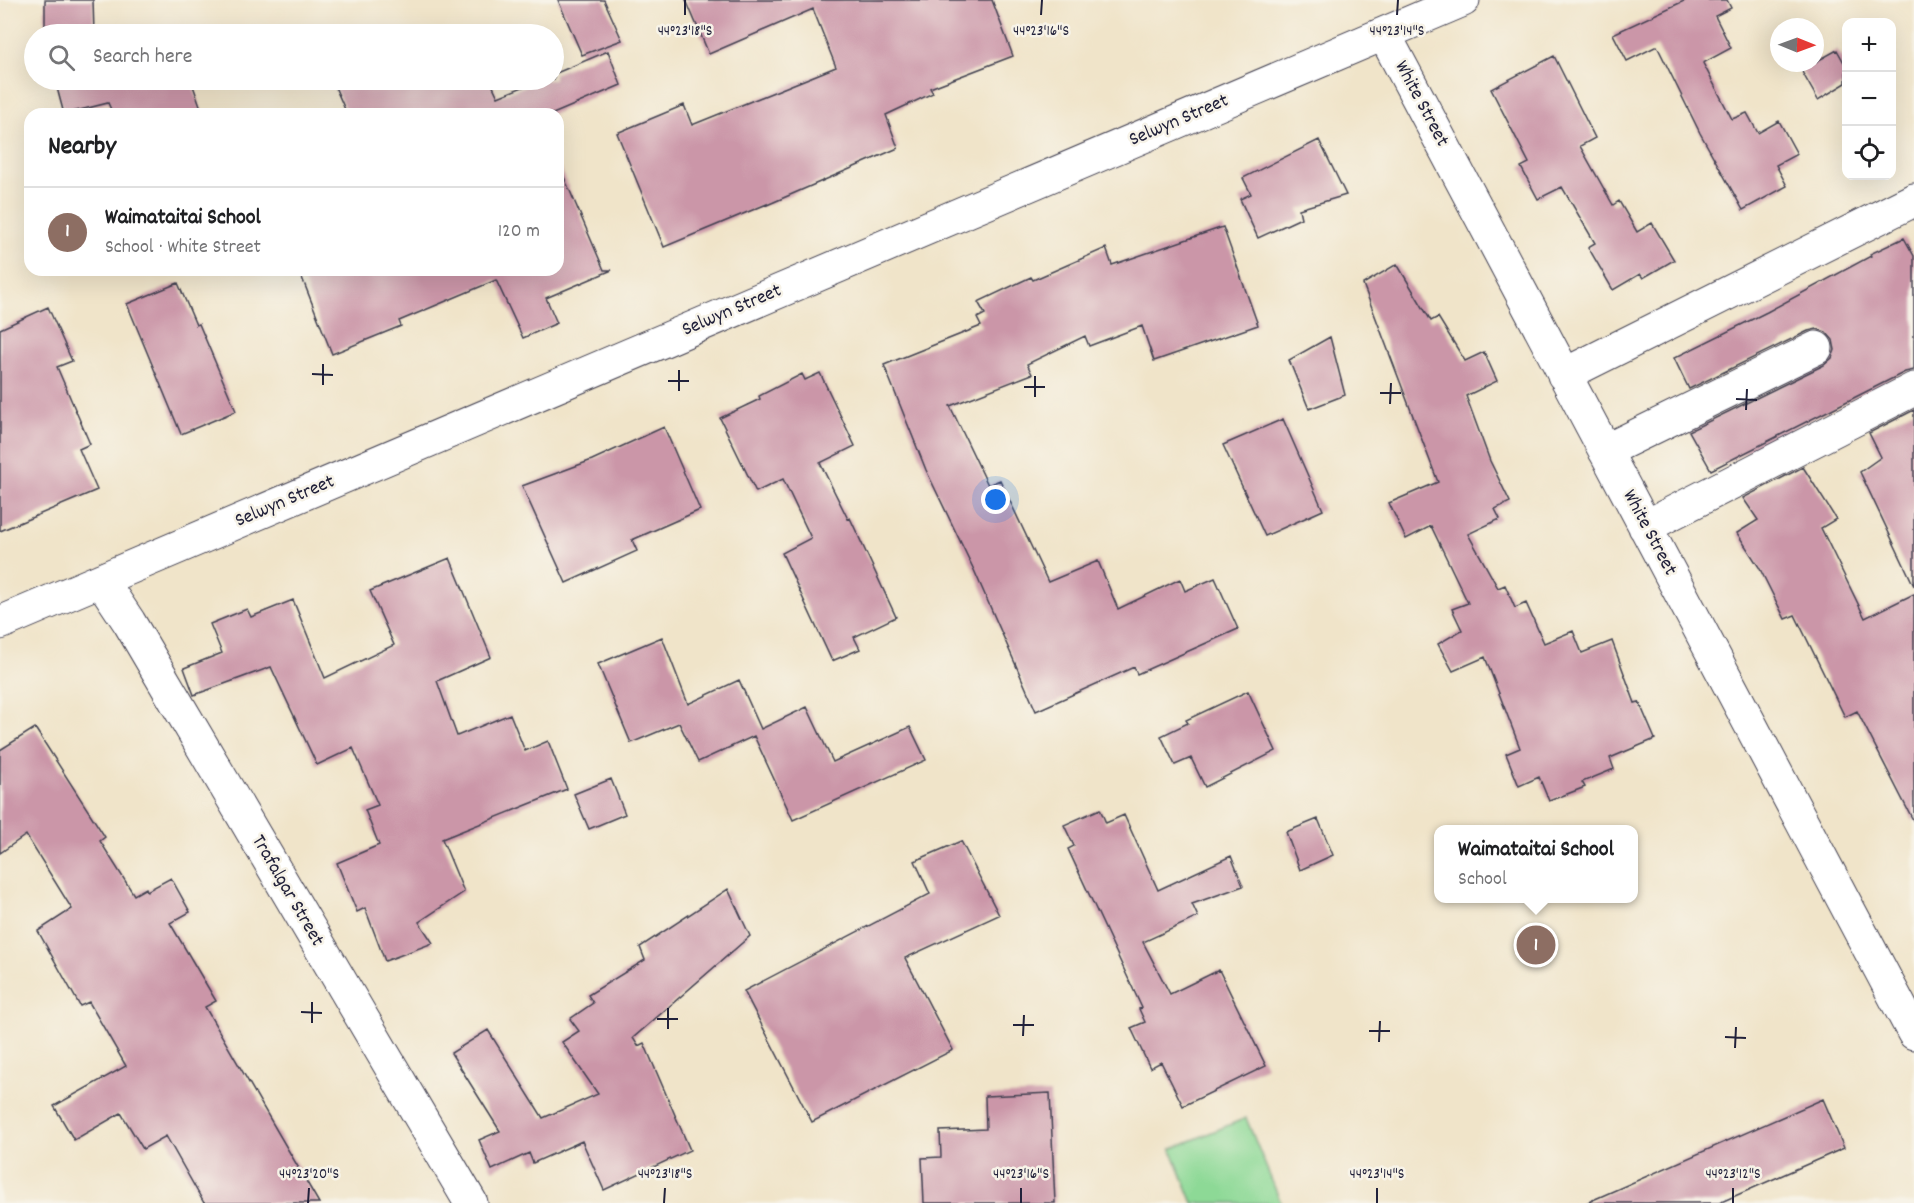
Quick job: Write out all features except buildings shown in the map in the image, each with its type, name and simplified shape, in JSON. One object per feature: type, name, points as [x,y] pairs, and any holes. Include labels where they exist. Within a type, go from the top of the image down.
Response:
[{"type":"street","name":"Selwyn Street","points":[[0,623],[1463,0]]},
{"type":"street","name":"White Street","points":[[1384,34],[1914,1033]]},
{"type":"street","points":[[1564,375],[1914,200]]},
{"type":"street","points":[[1605,451],[1816,348]]},
{"type":"street","points":[[1646,527],[1914,389]]},
{"type":"street","name":"Trafalgar Street","points":[[101,580],[129,622],[471,1203]]},
{"type":"green space","points":[[1246,1118],[1281,1203],[1193,1203],[1171,1149]]},
{"type":"place","name":"Waimataitai School","points":[[1536,945]]}]
